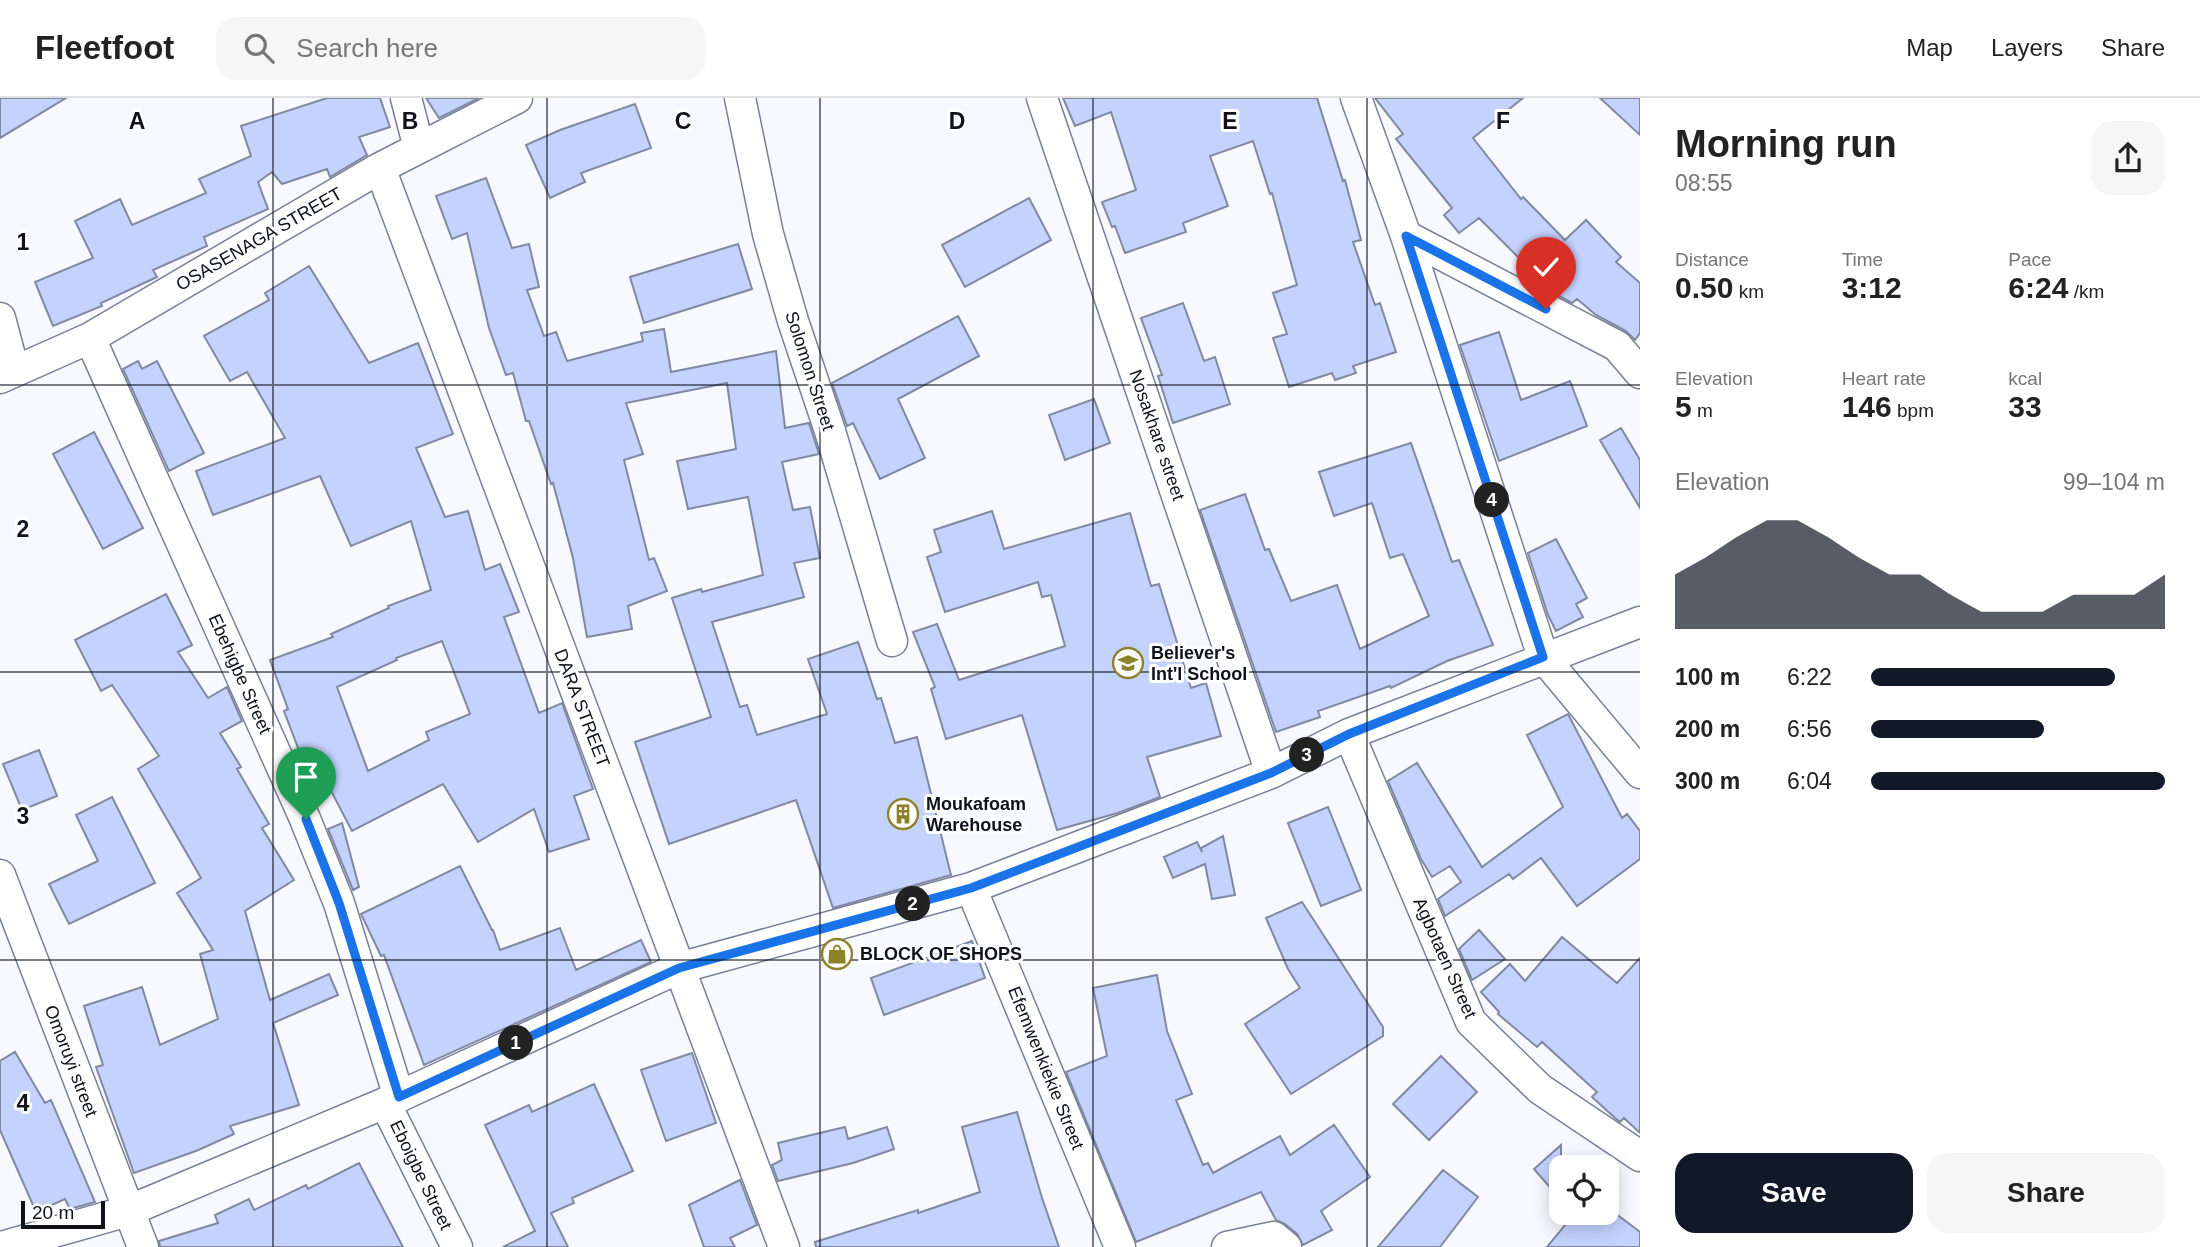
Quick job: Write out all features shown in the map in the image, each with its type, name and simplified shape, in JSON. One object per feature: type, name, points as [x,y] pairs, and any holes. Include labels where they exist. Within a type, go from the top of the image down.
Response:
[{"type":"street","points":[[406,98],[419,148]]},
{"type":"street","name":"OSASENAGA STREET","points":[[7,375],[90,338],[380,169],[517,98]]},
{"type":"street","name":"Solomon Street","points":[[740,98],[768,234],[892,641]]},
{"type":"street","name":"Nosakhare street","points":[[1042,98],[1271,773]]},
{"type":"street","points":[[1356,98],[1406,236],[1543,657],[1640,773]]},
{"type":"street","name":"DARA STREET","points":[[380,169],[784,1247]]},
{"type":"street","points":[[1406,236],[1617,346],[1640,373]]},
{"type":"street","points":[[0,318],[7,375]]},
{"type":"street","name":"Ebehigbe Street","points":[[90,338],[306,819],[339,903],[392,1100]]},
{"type":"street","points":[[1,1247],[128,1211],[392,1100],[679,968],[971,888],[1271,773],[1349,734],[1543,657],[1640,622]]},
{"type":"street","name":"Agbotaen Street","points":[[1349,734],[1471,1022],[1540,1089],[1640,1156]]},
{"type":"street","name":"Omoruyi street","points":[[0,875],[143,1247]]},
{"type":"street","name":"Efemwenkiekie Street","points":[[971,888],[1120,1247]]},
{"type":"street","name":"Eboigbe Street","points":[[392,1100],[457,1247]]},
{"type":"street","points":[[1227,1247],[1280,1242]]},
{"type":"building","points":[[0,98],[66,98],[0,138]]},
{"type":"building","points":[[327,98],[380,98],[390,127],[359,137],[367,155],[330,177],[327,169],[282,184],[272,172],[258,182],[268,209],[204,237],[207,246],[153,270],[157,277],[101,303],[102,306],[53,326],[35,282],[93,258],[75,221],[120,199],[132,225],[206,193],[199,179],[251,156],[241,126]]},
{"type":"building","points":[[426,98],[479,98],[439,118]]},
{"type":"building","points":[[1063,98],[1317,98],[1343,181],[1345,180],[1361,240],[1353,242],[1375,305],[1380,303],[1396,352],[1353,366],[1356,373],[1335,380],[1332,373],[1289,387],[1273,338],[1287,334],[1273,293],[1297,285],[1272,193],[1270,194],[1253,141],[1210,156],[1228,206],[1183,223],[1186,232],[1125,253],[1102,202],[1136,190],[1111,112],[1075,126]]},
{"type":"building","points":[[1375,98],[1523,98],[1473,138],[1521,199],[1523,197],[1565,240],[1586,220],[1621,257],[1616,262],[1640,283],[1640,333],[1635,340],[1626,331],[1596,315],[1577,299],[1572,303],[1548,290],[1479,218],[1459,233],[1444,215],[1452,208],[1396,139],[1403,134]]},
{"type":"building","points":[[1600,98],[1640,98],[1640,135]]},
{"type":"building","points":[[635,104],[651,148],[581,173],[585,182],[550,198],[526,145]]},
{"type":"building","points":[[486,178],[512,248],[529,244],[539,287],[527,290],[544,336],[556,332],[567,361],[643,341],[641,333],[664,329],[671,372],[776,351],[785,428],[809,423],[819,454],[782,462],[793,510],[810,507],[820,558],[794,563],[804,597],[712,622],[740,707],[747,705],[757,735],[827,714],[808,659],[858,642],[877,699],[881,698],[895,743],[917,737],[951,875],[833,908],[796,800],[669,844],[635,742],[711,717],[672,598],[763,575],[748,497],[688,509],[677,461],[736,449],[727,383],[626,403],[643,454],[624,460],[649,560],[654,558],[667,591],[628,606],[632,629],[587,637],[573,558],[553,483],[551,484],[529,421],[526,421],[513,373],[506,375],[489,328],[467,233],[452,239],[436,196]]},
{"type":"building","points":[[1029,198],[1051,240],[965,287],[942,245]]},
{"type":"building","points":[[738,244],[752,289],[644,323],[630,277]]},
{"type":"building","points":[[309,266],[369,363],[418,343],[453,434],[416,448],[445,517],[468,511],[485,570],[500,564],[519,612],[504,617],[539,713],[562,703],[593,789],[574,796],[589,839],[549,852],[534,809],[478,842],[443,784],[352,831],[317,764],[306,769],[284,711],[288,709],[270,660],[333,637],[331,634],[389,608],[388,606],[431,590],[411,521],[351,546],[320,476],[213,515],[196,471],[285,438],[247,372],[230,381],[204,336],[269,300],[265,293]],"holes":[[[442,641],[470,714],[426,732],[429,740],[368,771],[337,687],[397,660],[396,658]]]},
{"type":"building","points":[[1183,303],[1204,361],[1215,357],[1230,404],[1173,423],[1158,376],[1162,375],[1141,318]]},
{"type":"building","points":[[958,316],[979,356],[898,399],[925,458],[880,479],[853,423],[847,426],[832,383]]},
{"type":"building","points":[[1499,332],[1521,400],[1570,381],[1587,426],[1499,461],[1460,345]]},
{"type":"building","points":[[138,361],[142,369],[157,361],[204,453],[169,471],[123,369]]},
{"type":"building","points":[[1094,399],[1110,443],[1065,460],[1049,415]]},
{"type":"building","points":[[1621,428],[1640,460],[1640,508],[1600,440]]},
{"type":"building","points":[[94,432],[143,528],[103,549],[53,454]]},
{"type":"building","points":[[1411,443],[1452,562],[1459,560],[1493,645],[1447,661],[1391,688],[1390,686],[1318,711],[1320,717],[1276,732],[1200,510],[1245,494],[1265,550],[1269,549],[1291,601],[1337,585],[1360,649],[1429,616],[1403,554],[1390,558],[1372,503],[1334,516],[1319,472]]},
{"type":"building","points":[[992,511],[1004,549],[1130,513],[1151,586],[1159,584],[1191,688],[1206,683],[1221,736],[1147,757],[1160,797],[1118,813],[1057,830],[1022,715],[946,739],[931,689],[935,687],[913,632],[937,624],[959,680],[1065,646],[1051,595],[1042,597],[1038,582],[945,612],[927,557],[941,552],[934,530]]},
{"type":"building","points":[[1556,539],[1587,598],[1576,604],[1583,617],[1556,631],[1548,615],[1528,553]]},
{"type":"building","points":[[166,594],[192,645],[178,652],[208,698],[227,687],[242,721],[220,733],[241,767],[237,769],[269,824],[262,828],[294,880],[245,911],[270,1000],[329,974],[338,995],[273,1023],[299,1105],[230,1126],[234,1134],[134,1173],[96,1067],[103,1065],[84,1006],[142,987],[160,1045],[218,1019],[200,954],[213,950],[177,893],[201,878],[138,769],[159,756],[112,685],[101,691],[75,640]]},
{"type":"building","points":[[1568,714],[1622,818],[1627,814],[1640,831],[1640,859],[1577,906],[1541,858],[1513,879],[1509,874],[1445,916],[1438,899],[1461,882],[1450,866],[1432,877],[1421,859],[1388,781],[1417,763],[1482,867],[1563,807],[1527,735]]},
{"type":"building","points":[[39,750],[57,796],[22,810],[3,764]]},
{"type":"building","points":[[112,797],[155,883],[69,924],[49,884],[98,861],[76,815]]},
{"type":"building","points":[[1328,807],[1361,890],[1321,906],[1288,823]]},
{"type":"building","points":[[342,823],[359,887],[353,890],[328,829]]},
{"type":"building","points":[[1223,836],[1235,895],[1212,899],[1205,864],[1173,878],[1164,857],[1197,842],[1202,852],[1201,848]]},
{"type":"building","points":[[460,866],[493,930],[500,950],[560,928],[576,970],[641,940],[651,962],[424,1065],[384,955],[381,956],[361,914]]},
{"type":"building","points":[[1302,902],[1383,1027],[1383,1036],[1291,1094],[1245,1024],[1300,988],[1288,969],[1266,918]]},
{"type":"building","points":[[1479,930],[1505,959],[1472,980],[1459,949]]},
{"type":"building","points":[[1562,937],[1617,983],[1640,958],[1640,1133],[1624,1118],[1620,1122],[1615,1118],[1592,1097],[1597,1092],[1542,1042],[1537,1047],[1498,1014],[1481,992],[1510,964],[1525,981]]},
{"type":"building","points":[[972,941],[985,978],[884,1015],[871,978]]},
{"type":"building","points":[[1157,975],[1167,1031],[1192,1094],[1176,1100],[1203,1165],[1208,1163],[1213,1173],[1280,1136],[1290,1155],[1334,1125],[1370,1177],[1321,1211],[1332,1230],[1303,1245],[1297,1234],[1276,1220],[1261,1192],[1136,1242],[1066,1072],[1107,1056],[1093,988]]},
{"type":"building","points":[[15,1052],[45,1103],[51,1100],[95,1202],[70,1209],[65,1199],[36,1212],[0,1130],[0,1061]]},
{"type":"building","points":[[692,1053],[716,1123],[666,1141],[641,1070]]},
{"type":"building","points":[[1441,1056],[1477,1092],[1429,1140],[1393,1104]]},
{"type":"building","points":[[594,1084],[633,1171],[572,1198],[574,1203],[551,1213],[568,1247],[503,1247],[535,1231],[485,1125],[529,1105],[532,1112]]},
{"type":"building","points":[[1017,1112],[1059,1247],[816,1247],[815,1242],[918,1210],[918,1213],[980,1192],[962,1127]]},
{"type":"building","points":[[845,1127],[848,1139],[887,1127],[894,1149],[853,1163],[778,1181],[772,1165],[782,1160],[778,1143]]},
{"type":"building","points":[[1561,1145],[1561,1155],[1550,1155]]},
{"type":"building","points":[[1549,1156],[1549,1186],[1534,1169]]},
{"type":"building","points":[[359,1163],[403,1247],[160,1247],[159,1241],[218,1223],[215,1215],[249,1199],[254,1210],[306,1185],[308,1189]]},
{"type":"building","points":[[1443,1170],[1478,1197],[1440,1247],[1378,1247]]},
{"type":"building","points":[[740,1180],[757,1225],[730,1238],[735,1247],[704,1247],[689,1205]]},
{"type":"building","points":[[1619,1216],[1640,1232],[1640,1247],[1547,1247],[1565,1225],[1619,1225]]},
{"type":"place","name":"Believer's Int'l School","points":[[1128,663]]},
{"type":"place","name":"Moukafoam Warehouse","points":[[903,814]]},
{"type":"place","name":"BLOCK OF SHOPS","points":[[837,954]]},
{"type":"route","points":[[306,819],[339,903],[399,1097],[679,968],[971,888],[1271,773],[1349,734],[1543,657],[1406,236],[1546,309]]}]
